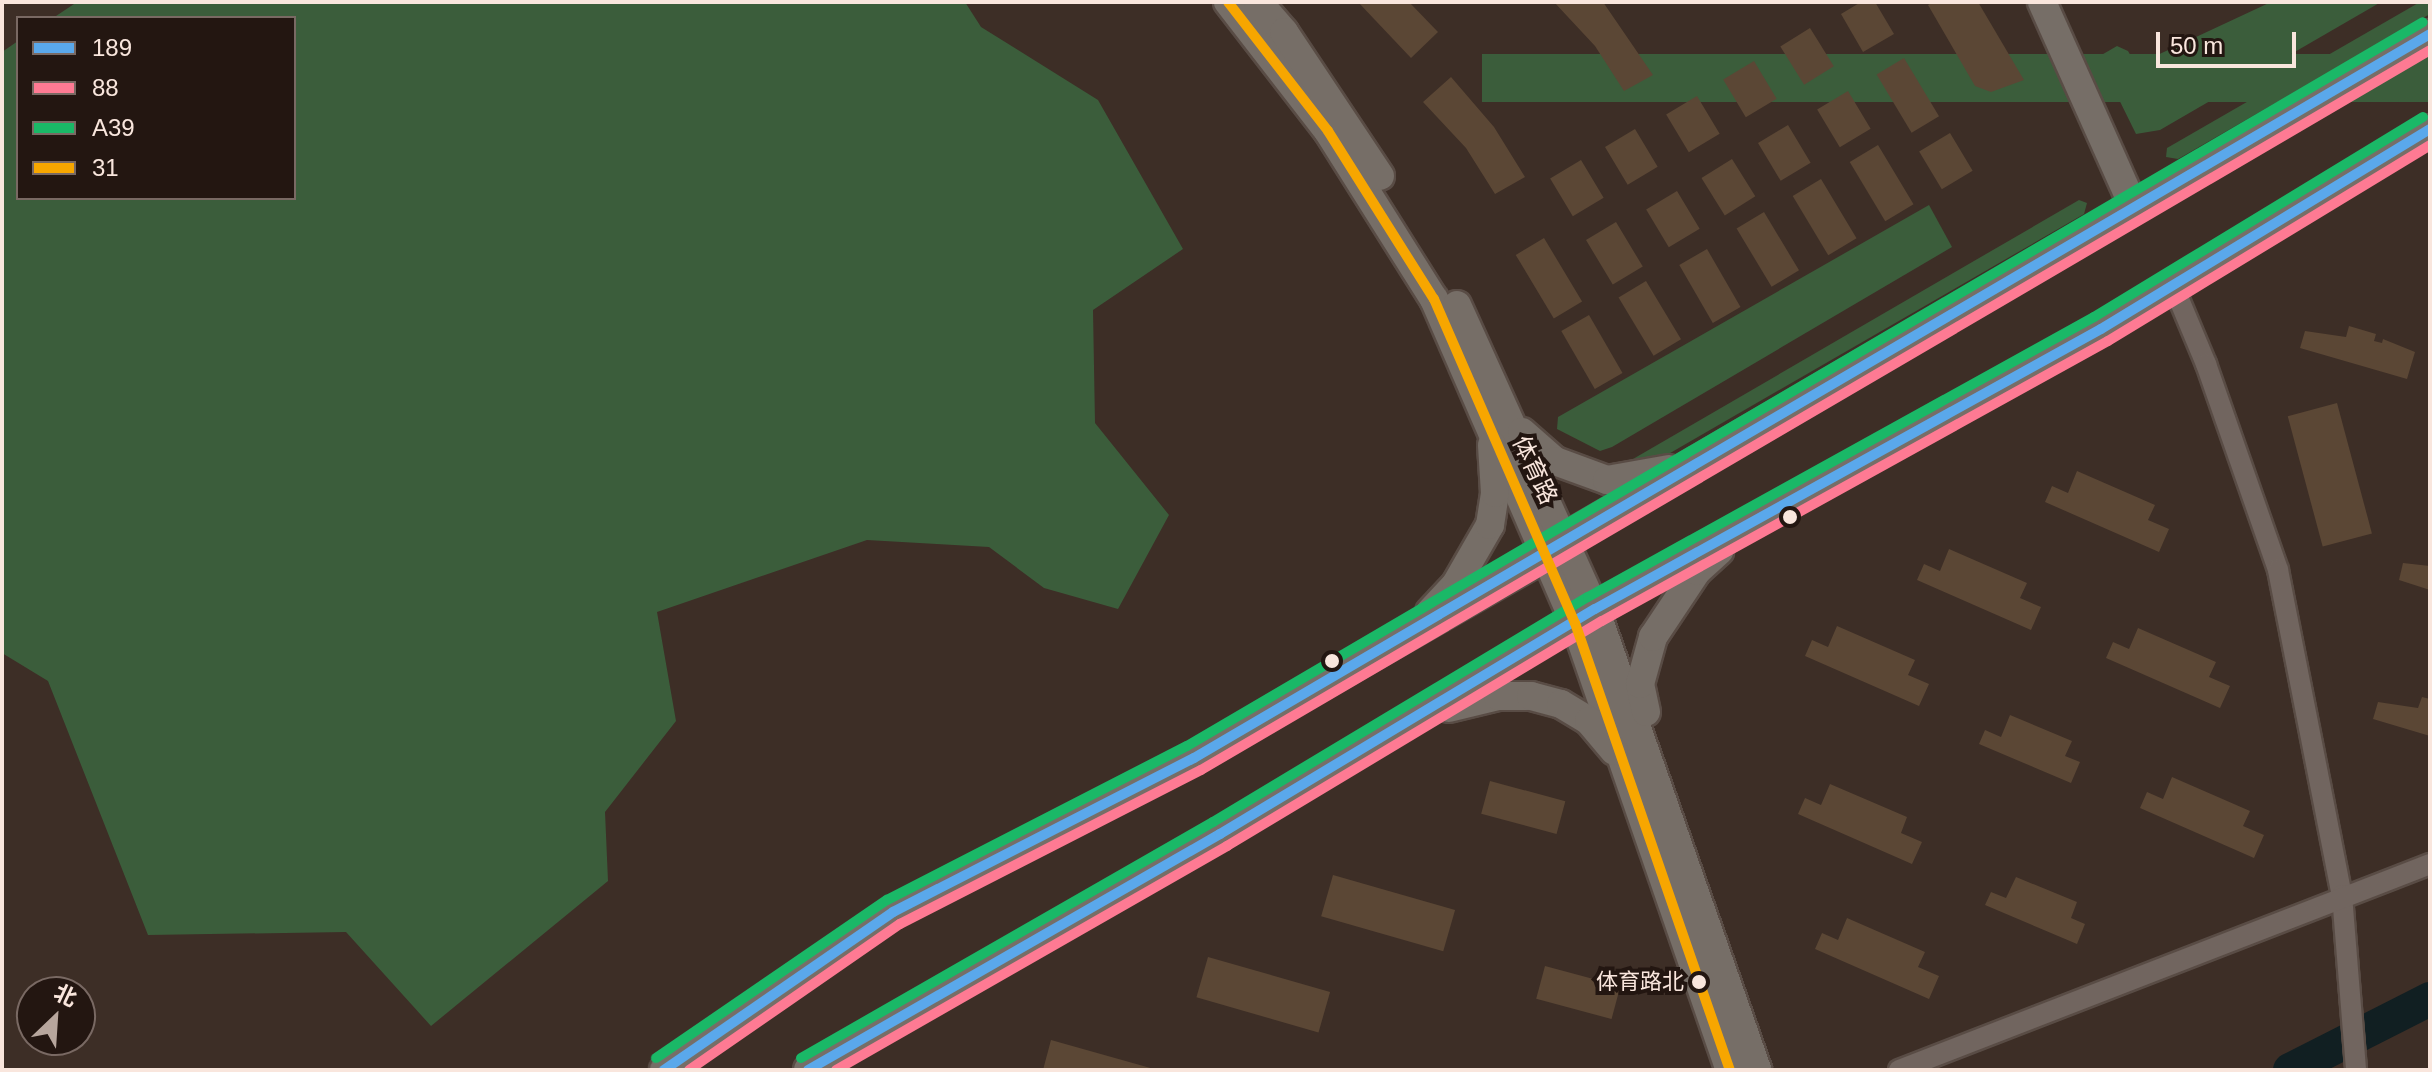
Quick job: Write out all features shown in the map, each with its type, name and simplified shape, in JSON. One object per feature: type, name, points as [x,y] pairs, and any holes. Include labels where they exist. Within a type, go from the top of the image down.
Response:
[{"type":"street","name":"体育路","points":[[1228,2],[1293,81],[1363,185],[1434,299],[1503,428]]},
{"type":"street","name":"体育路","points":[[1258,2],[1342,115],[1449,288],[1503,428],[1557,546],[1670,813],[1757,1070]]},
{"type":"street","points":[[2042,2],[2134,208]]},
{"type":"street","points":[[664,1070],[893,912],[1194,758],[2430,34]]},
{"type":"street","points":[[808,1070],[1414,719],[1585,616],[2173,285],[2430,129]]},
{"type":"street","points":[[2173,285],[2206,364],[2278,570],[2342,895],[2346,990],[2356,1070]]},
{"type":"street","points":[[1418,626],[1456,584],[1490,525],[1503,428],[1555,461],[1607,480],[1694,463]]},
{"type":"street","points":[[1670,813],[1669,789],[1640,684],[1644,661],[1653,637],[1697,571],[1748,524]]},
{"type":"street","name":"体育路","points":[[1585,616],[1625,763],[1730,1070]]},
{"type":"street","points":[[1414,719],[1498,696],[1531,696],[1561,704],[1589,721],[1625,763]]},
{"type":"street","points":[[1899,1070],[2342,895],[2430,864]]},
{"type":"green space","points":[[77,2],[965,2],[981,27],[1098,100],[1183,249],[1093,310],[1095,423],[1169,515],[1118,609],[1044,588],[989,547],[867,540],[657,612],[676,721],[605,812],[608,881],[431,1026],[346,932],[148,935],[48,681],[2,653],[2,52],[16,42],[16,200],[296,200],[296,16],[56,16]]},
{"type":"green space","points":[[2271,2],[2381,2],[2160,130],[2136,134],[2098,57],[2117,46],[2128,51],[2136,65]]},
{"type":"green space","points":[[2420,2],[2430,2],[2430,14],[2178,159],[2166,157],[2167,148]]},
{"type":"green space","points":[[1482,54],[2430,54],[2430,102],[1482,102]]},
{"type":"green space","points":[[2079,200],[2087,203],[2084,214],[1665,456],[1633,459]]},
{"type":"green space","points":[[1929,205],[1952,247],[1612,447],[1600,451],[1557,429],[1558,417]]},
{"type":"building","points":[[1358,2],[1409,2],[1438,32],[1411,58]]},
{"type":"building","points":[[1554,2],[1603,2],[1653,75],[1624,91],[1595,46]]},
{"type":"building","points":[[1861,2],[1875,2],[1894,34],[1863,52],[1841,14]]},
{"type":"building","points":[[1933,2],[1978,2],[2024,80],[1991,92],[1975,86],[1928,5]]},
{"type":"building","points":[[1810,28],[1834,66],[1804,85],[1780,47]]},
{"type":"building","points":[[1904,58],[1939,116],[1912,133],[1877,74]]},
{"type":"building","points":[[1754,61],[1777,99],[1746,117],[1723,80]]},
{"type":"building","points":[[1451,77],[1494,127],[1525,177],[1495,194],[1466,148],[1423,102]]},
{"type":"building","points":[[1848,91],[1871,129],[1840,147],[1817,110]]},
{"type":"building","points":[[1697,96],[1720,134],[1689,152],[1666,115]]},
{"type":"building","points":[[1788,125],[1811,163],[1781,181],[1758,143]]},
{"type":"building","points":[[1635,129],[1658,167],[1628,185],[1605,147]]},
{"type":"building","points":[[1950,133],[1973,171],[1942,189],[1919,152]]},
{"type":"building","points":[[1878,145],[1914,204],[1885,221],[1850,162]]},
{"type":"building","points":[[1732,159],[1755,196],[1725,215],[1701,178]]},
{"type":"building","points":[[1581,160],[1604,198],[1573,216],[1550,179]]},
{"type":"building","points":[[1821,179],[1857,238],[1828,255],[1793,196]]},
{"type":"building","points":[[1677,191],[1700,229],[1669,247],[1646,210]]},
{"type":"building","points":[[1764,212],[1799,270],[1772,287],[1737,228]]},
{"type":"building","points":[[1616,222],[1643,267],[1613,285],[1586,240]]},
{"type":"building","points":[[1544,238],[1582,301],[1554,318],[1516,255]]},
{"type":"building","points":[[1707,249],[1740,307],[1713,323],[1679,265]]},
{"type":"building","points":[[1646,281],[1681,339],[1654,356],[1619,297]]},
{"type":"building","points":[[1589,315],[1622,373],[1595,389],[1561,331]]},
{"type":"building","points":[[2349,326],[2376,334],[2374,341],[2382,343],[2383,339],[2415,352],[2407,379],[2300,348],[2305,331],[2346,337]]},
{"type":"building","points":[[2337,403],[2372,533],[2323,547],[2288,416]]},
{"type":"building","points":[[2077,471],[2155,505],[2148,520],[2169,529],[2159,552],[2045,502],[2052,486],[2068,493]]},
{"type":"building","points":[[1949,549],[2027,583],[2020,598],[2041,607],[2031,630],[1917,580],[1924,564],[1940,571]]},
{"type":"building","points":[[2403,563],[2430,566],[2430,590],[2399,580]]},
{"type":"building","points":[[1837,626],[1915,660],[1908,675],[1929,684],[1919,706],[1805,656],[1812,640],[1828,647]]},
{"type":"building","points":[[2138,628],[2216,662],[2209,677],[2230,686],[2220,708],[2106,658],[2113,642],[2129,649]]},
{"type":"building","points":[[2422,697],[2430,699],[2430,736],[2373,719],[2378,702],[2418,708]]},
{"type":"building","points":[[2010,715],[2072,741],[2065,756],[2080,762],[2071,783],[1979,744],[1985,730],[2001,737]]},
{"type":"building","points":[[2172,777],[2250,811],[2243,826],[2264,835],[2254,858],[2140,808],[2147,792],[2163,799]]},
{"type":"building","points":[[1490,781],[1565,801],[1557,834],[1481,814]]},
{"type":"building","points":[[1830,784],[1907,817],[1901,833],[1922,842],[1912,864],[1798,814],[1805,798],[1821,805]]},
{"type":"building","points":[[1333,875],[1455,910],[1443,951],[1321,916]]},
{"type":"building","points":[[2016,877],[2077,902],[2071,918],[2085,924],[2077,944],[1985,905],[1991,892],[2006,898]]},
{"type":"building","points":[[1847,918],[1925,952],[1918,967],[1939,976],[1929,999],[1815,949],[1822,933],[1838,940]]},
{"type":"building","points":[[1208,957],[1330,992],[1319,1032],[1196,997]]},
{"type":"building","points":[[1545,966],[1620,986],[1612,1019],[1536,999]]},
{"type":"building","points":[[1051,1040],[1154,1069],[1154,1070],[1043,1070]]},
{"type":"waterway","points":[[2290,1070],[2430,999]]},
{"type":"transit line","name":"31","points":[[1228,2],[1328,131],[1434,299],[1575,623],[1730,1070]]},
{"type":"transit line","name":"A39","points":[[656,1058],[887,900],[1187,746],[2423,22]]},
{"type":"transit line","name":"189","points":[[664,1070],[893,912],[1194,758],[2430,34]]},
{"type":"transit line","name":"88","points":[[689,1070],[900,924],[1201,770],[2430,50]]},
{"type":"transit line","name":"A39","points":[[801,1058],[1213,822],[1588,597],[2094,317],[2423,117]]},
{"type":"transit line","name":"189","points":[[808,1070],[1220,834],[1595,609],[2101,329],[2430,129]]},
{"type":"transit line","name":"88","points":[[836,1070],[1227,846],[1602,621],[2108,341],[2430,145]]},
{"type":"place","name":"体育路北","points":[[1699,982]]}]
